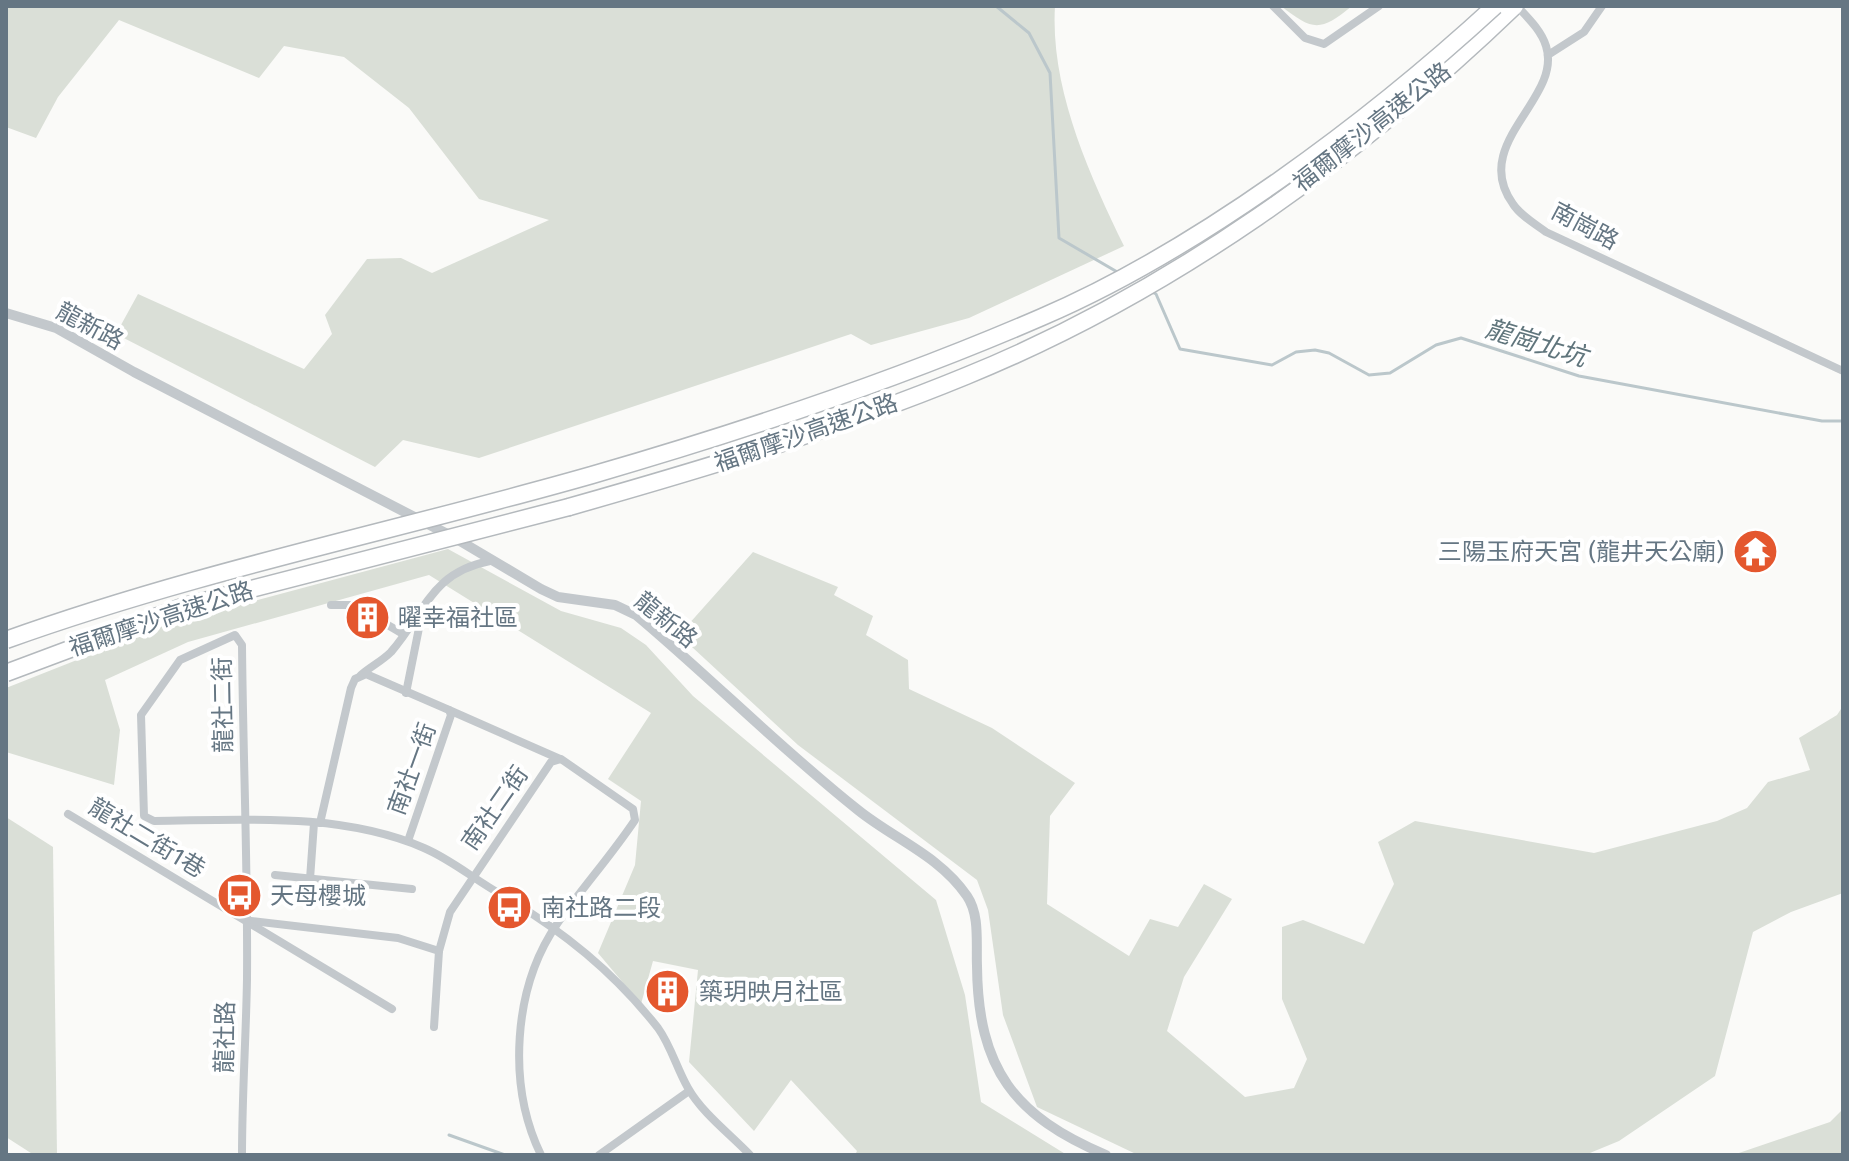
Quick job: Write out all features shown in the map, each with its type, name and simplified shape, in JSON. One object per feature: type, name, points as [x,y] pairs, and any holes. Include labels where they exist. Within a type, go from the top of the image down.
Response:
[{"type":"highway","name":"福爾摩沙高速公路","points":[[6,640],[90,610],[241,565],[608,470],[816,403],[1044,316],[1153,260],[1263,190],[1373,109],[1495,6]]},
{"type":"highway","name":"福爾摩沙高速公路","points":[[6,673],[185,606],[569,507],[733,460],[966,376],[1055,335],[1200,255],[1419,94],[1516,6]]},
{"type":"street","points":[[1273,6],[1305,38],[1324,44],[1379,6]]},
{"type":"street","points":[[1516,6],[1535,25],[1548,55],[1572,42],[1602,6]]},
{"type":"street","name":"南崗路","points":[[1548,55],[1546,72],[1504,149],[1502,177],[1513,205],[1546,232],[1843,371]]},
{"type":"street","name":"龍新路","points":[[6,313],[56,328],[455,538],[490,561],[558,597],[615,605],[636,615],[742,712],[860,812],[940,865],[973,908],[981,1006],[995,1067],[1009,1089],[1041,1122],[1069,1139],[1106,1155]]},
{"type":"street","points":[[310,879],[317,823],[351,688],[361,675],[390,652],[425,600],[457,572],[490,561]]},
{"type":"street","points":[[406,693],[425,600]]},
{"type":"street","points":[[331,605],[354,605],[403,634]]},
{"type":"street","name":"龍社二街","points":[[245,821],[154,821],[144,816],[141,810],[141,715],[180,660],[235,635],[242,645],[245,821],[246,921]]},
{"type":"street","name":"南社一街","points":[[361,675],[366,674],[449,710],[451,721],[408,841]]},
{"type":"street","points":[[449,710],[561,759]]},
{"type":"street","name":"南社二街","points":[[434,1027],[439,951],[450,912],[551,762],[561,759],[633,809],[635,820],[555,926],[529,983],[520,1043],[526,1113],[541,1155]]},
{"type":"street","name":"龍社二街1巷","points":[[68,814],[392,1009]]},
{"type":"street","points":[[245,821],[317,823],[408,841],[451,861],[471,878],[555,926],[587,951],[660,1031],[689,1091],[750,1155]]},
{"type":"street","points":[[275,875],[412,889]]},
{"type":"street","points":[[246,921],[398,938],[439,951]]},
{"type":"street","name":"龍社路","points":[[242,1155],[246,921]]},
{"type":"street","points":[[599,1155],[689,1091]]},
{"type":"shaded area","points":[[6,6],[1055,6],[1055,37],[1065,99],[1085,160],[1124,246],[969,318],[871,345],[851,334],[479,458],[403,440],[375,467],[116,334],[138,294],[304,369],[332,334],[325,315],[367,259],[401,258],[432,273],[549,220],[479,199],[409,108],[344,57],[284,46],[259,78],[119,20],[58,97],[36,138],[6,127]]},
{"type":"shaded area","points":[[1281,6],[1352,6],[1332,20],[1316,25],[1301,20]]},
{"type":"shaded area","points":[[448,549],[561,611],[621,628],[646,645],[693,696],[936,900],[965,995],[981,1102],[1067,1155],[855,1155],[857,1151],[791,1080],[754,1131],[689,1062],[698,970],[653,961],[641,1004],[598,953],[635,865],[641,801],[608,779],[651,713],[429,575],[188,642],[105,680],[120,730],[114,785],[6,752],[6,688],[168,624]]},
{"type":"shaded area","points":[[753,552],[838,587],[834,595],[873,616],[866,635],[908,660],[909,689],[992,728],[1075,783],[1050,816],[1047,904],[1129,956],[1150,919],[1178,927],[1204,884],[1232,899],[1184,977],[1167,1031],[1245,1097],[1294,1088],[1307,1059],[1282,999],[1282,927],[1303,920],[1364,944],[1394,884],[1378,842],[1415,821],[1594,853],[1717,821],[1747,808],[1768,782],[1810,770],[1799,738],[1837,715],[1843,706],[1843,893],[1791,912],[1753,932],[1715,1076],[1619,1141],[1585,1155],[1138,1155],[1037,1107],[1003,1015],[988,910],[977,880],[798,745],[679,635]]},
{"type":"shaded area","points":[[6,817],[53,847],[57,1155],[34,1155],[6,1137]]},
{"type":"shaded area","points":[[1843,1109],[1843,1155],[1733,1155],[1830,1122]]},
{"type":"waterway","name":"龍崗北坑","points":[[996,6],[1029,33],[1050,73],[1059,238],[1119,273]]},
{"type":"waterway","name":"龍崗北坑","points":[[1150,291],[1156,294],[1180,349],[1272,365],[1296,352],[1315,350],[1329,353],[1369,375],[1390,373],[1436,345],[1461,338],[1579,376],[1822,421],[1843,421]]},
{"type":"waterway","points":[[449,1135],[505,1155]]},
{"type":"place","name":"三陽玉府天宮 (龍井天公廟)","points":[[1755,552]]},
{"type":"place","name":"曜幸福社區","points":[[367,618]]},
{"type":"place","name":"天母櫻城","points":[[239,896]]},
{"type":"place","name":"南社路二段","points":[[510,908]]},
{"type":"place","name":"築玥映月社區","points":[[668,992]]}]
